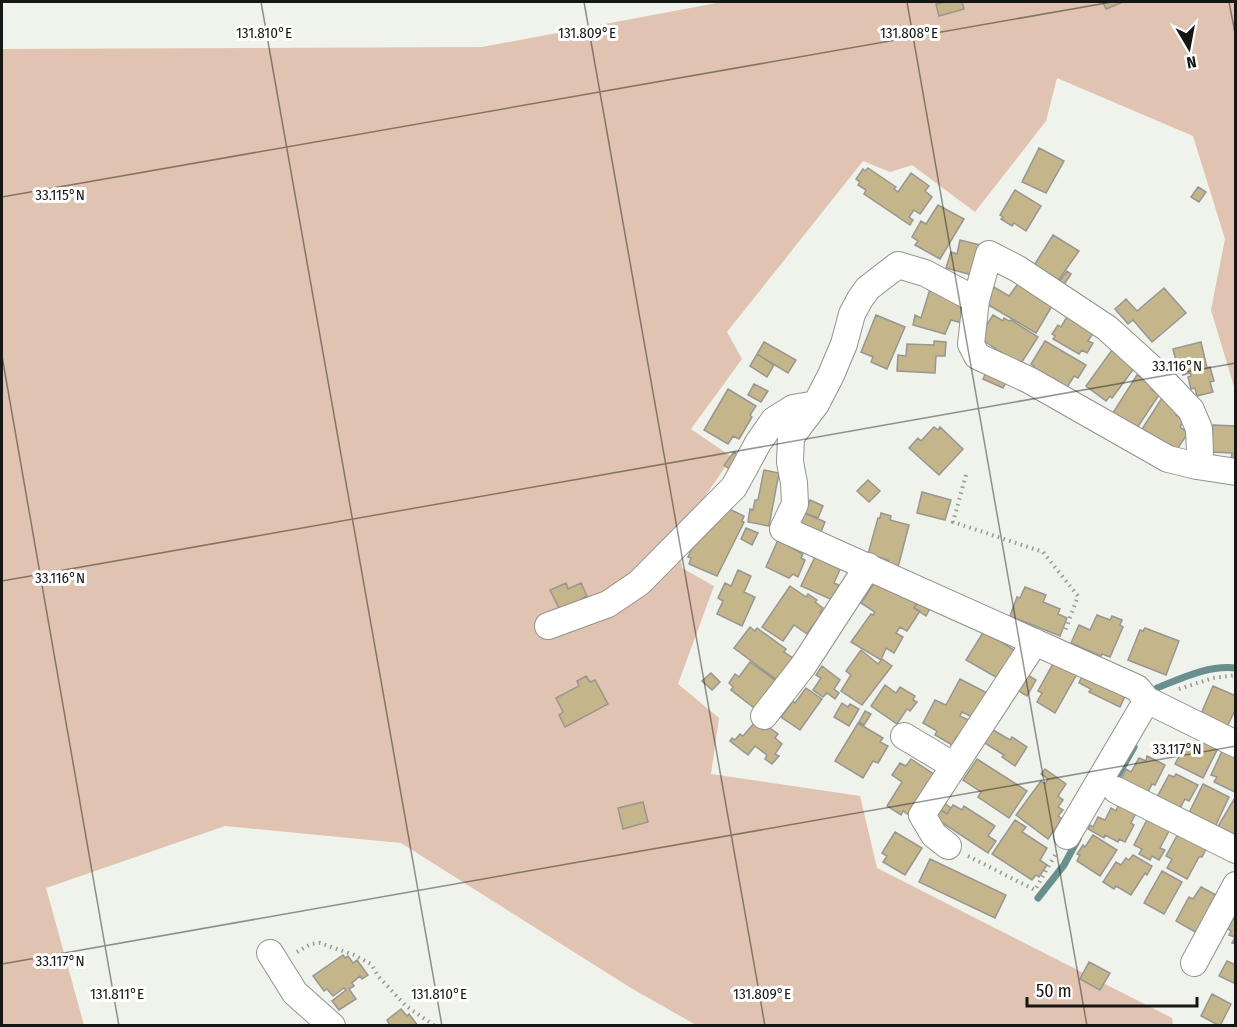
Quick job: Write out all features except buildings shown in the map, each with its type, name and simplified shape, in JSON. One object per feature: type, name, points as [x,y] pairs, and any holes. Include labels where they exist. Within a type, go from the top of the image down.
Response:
[{"type":"street","points":[[1197,466],[1200,453],[1198,429],[1191,410],[1149,366],[1107,328],[1017,269],[989,254],[976,300],[971,344],[977,356],[1029,380],[1168,459],[1197,466],[1236,472]]},
{"type":"street","points":[[976,300],[925,273],[898,265],[868,288],[852,314],[844,344],[816,405],[791,437],[790,462],[795,504],[783,529],[1137,688],[1151,702],[1236,744]]},
{"type":"street","points":[[548,626],[589,613],[608,604],[639,583],[734,487],[758,443],[774,420],[793,408],[816,405]]},
{"type":"street","points":[[764,716],[803,666],[868,566]]},
{"type":"street","points":[[948,846],[934,835],[922,815],[954,766],[1046,647]]},
{"type":"street","points":[[1066,836],[1151,702]]},
{"type":"street","points":[[904,736],[954,766]]},
{"type":"street","points":[[1116,790],[1236,849]]},
{"type":"street","points":[[1194,963],[1236,885]]},
{"type":"street","points":[[271,956],[295,993],[332,1026]]},
{"type":"path","points":[[966,475],[953,522],[1043,552],[1078,596],[1046,647]]},
{"type":"path","points":[[1151,702],[1199,682],[1236,675]]},
{"type":"path","points":[[948,846],[1035,890],[1066,836]]},
{"type":"path","points":[[271,956],[295,954],[311,944],[320,943],[354,955],[371,964],[378,976],[406,1006],[435,1026]]},
{"type":"shaded area","points":[[722,2],[1235,2],[1235,390],[1211,310],[1225,239],[1193,136],[1057,78],[1046,121],[975,212],[912,165],[890,172],[863,161],[727,332],[742,359],[691,429],[732,457],[678,536],[682,568],[714,586],[678,684],[719,718],[711,774],[860,796],[877,868],[1172,1018],[1173,1025],[696,1025],[631,988],[401,843],[225,826],[46,888],[84,1025],[2,1025],[2,49],[482,47]]},
{"type":"waterway","points":[[1157,688],[1205,670],[1236,668]]},
{"type":"waterway","points":[[1113,784],[1134,747]]},
{"type":"waterway","points":[[1038,898],[1064,865],[1078,839]]}]
